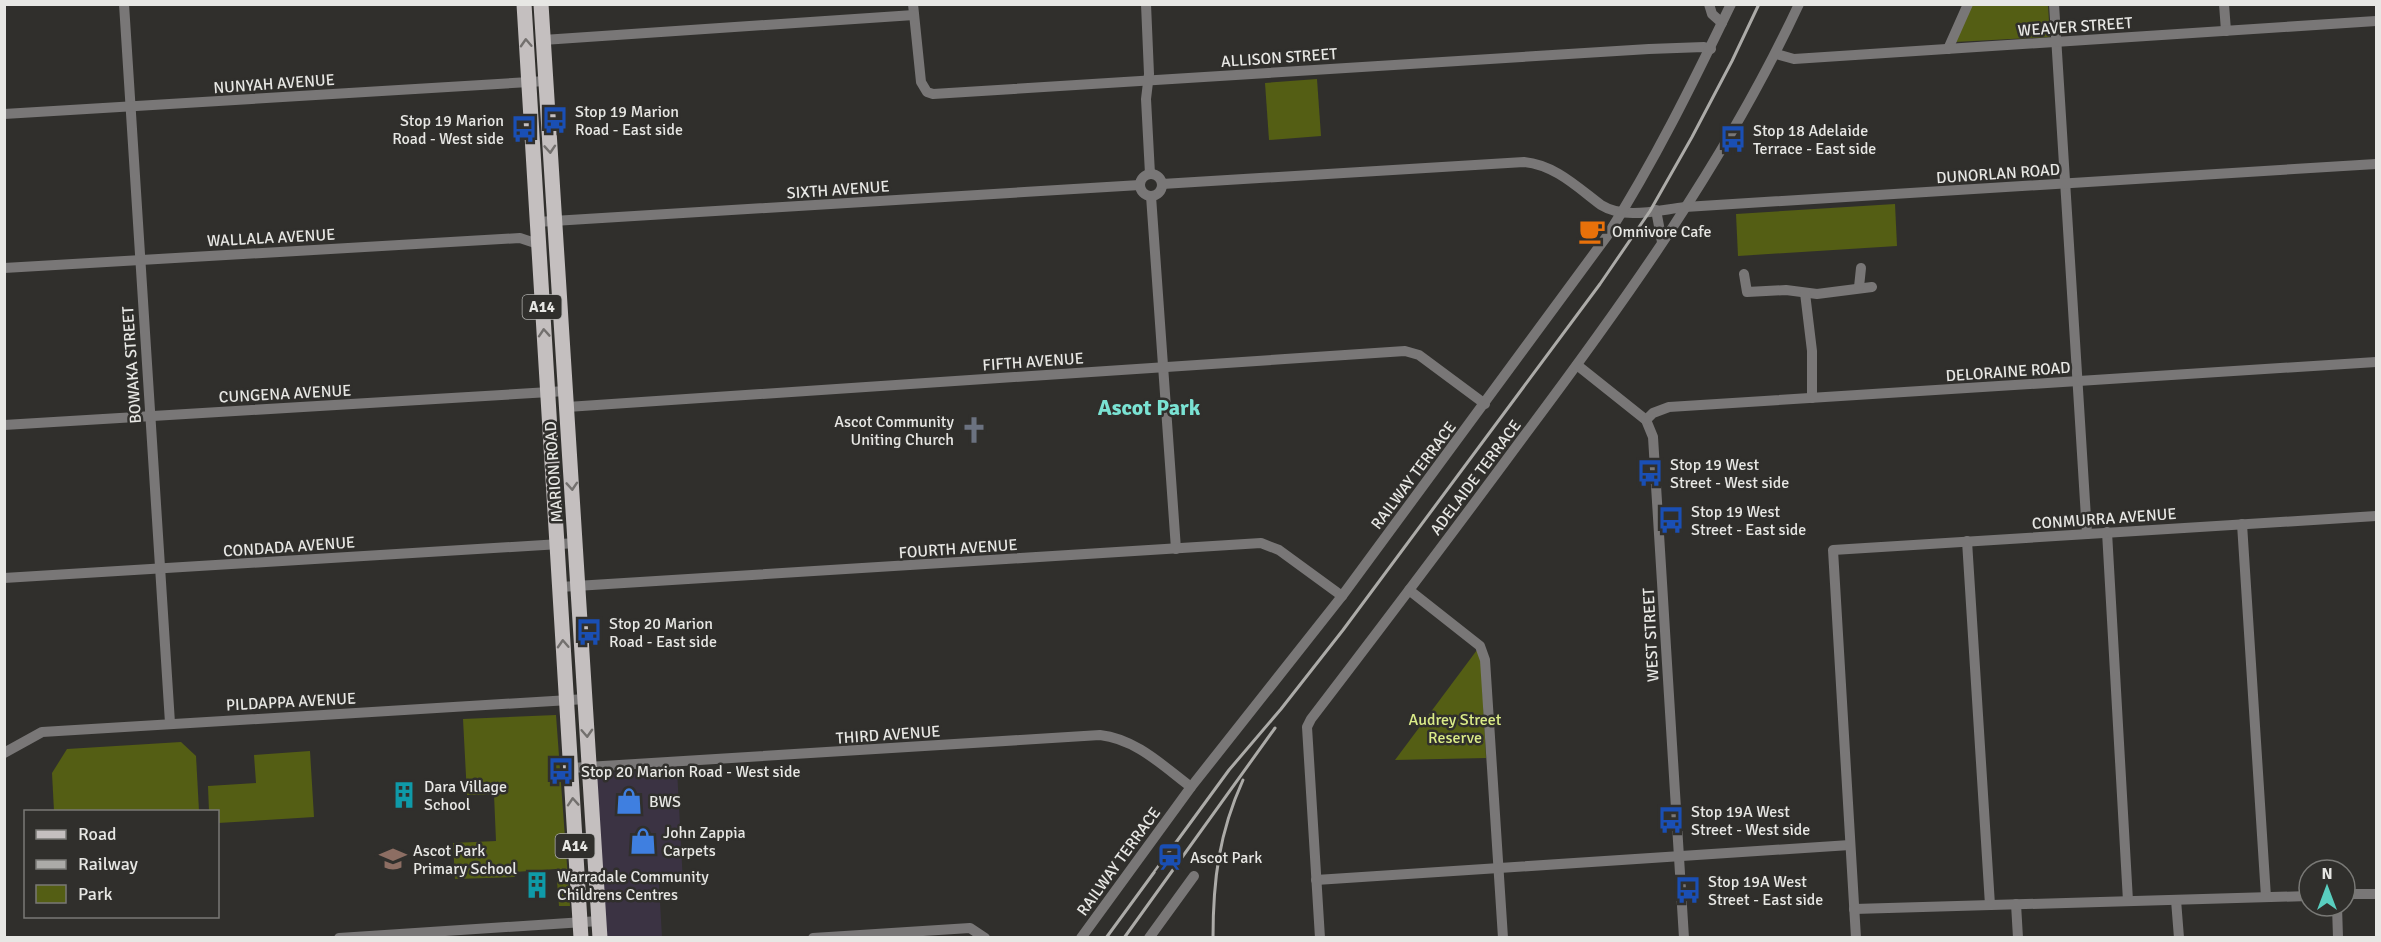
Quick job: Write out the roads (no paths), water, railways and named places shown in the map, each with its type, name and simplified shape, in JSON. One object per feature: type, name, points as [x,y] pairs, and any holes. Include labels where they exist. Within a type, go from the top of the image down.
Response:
[{"type":"main road","name":"MARION ROAD","points":[[524,4],[580,930]]},
{"type":"main road","name":"MARION ROAD","points":[[541,4],[600,938]]},
{"type":"street","name":"BOWAKA STREET","points":[[124,4],[170,723]]},
{"type":"street","points":[[1146,4],[1149,74],[1146,99],[1150,174]]},
{"type":"street","points":[[1709,4],[1712,14],[1722,23]]},
{"type":"street","name":"RAILWAY TERRACE","points":[[1081,938],[1191,787],[1342,596],[1485,404],[1621,213],[1638,187],[1711,49],[1731,4]]},
{"type":"street","name":"ADELAIDE TERRACE","points":[[1316,880],[1307,727],[1311,718],[1409,591],[1577,365],[1662,242],[1700,185],[1776,54],[1799,4]]},
{"type":"street","points":[[1948,49],[1968,4]]},
{"type":"street","points":[[2054,4],[2087,534]]},
{"type":"street","points":[[2224,4],[2226,31]]},
{"type":"street","points":[[543,40],[914,10]]},
{"type":"street","name":"ALLISON STREET","points":[[914,10],[921,82],[927,92],[933,94],[1649,49],[1704,46],[1711,49]]},
{"type":"street","name":"WEAVER STREET","points":[[1776,54],[1794,58],[2376,21]]},
{"type":"street","name":"NUNYAH AVENUE","points":[[4,114],[546,81]]},
{"type":"street","points":[[1162,184],[1524,162],[1551,168],[1601,205],[1621,213]]},
{"type":"street","name":"DUNORLAN ROAD","points":[[1621,213],[1685,207],[2376,164]]},
{"type":"street","points":[[1150,174],[1159,177],[1162,184],[1159,193],[1151,196],[1144,193],[1140,185],[1142,179],[1150,174]]},
{"type":"street","name":"SIXTH AVENUE","points":[[537,222],[1140,185]]},
{"type":"street","points":[[1151,196],[1165,367],[1176,549]]},
{"type":"street","points":[[1656,210],[1662,242]]},
{"type":"street","name":"WALLALA AVENUE","points":[[4,268],[520,238],[538,244]]},
{"type":"street","points":[[1859,288],[1861,268]]},
{"type":"street","points":[[1744,274],[1747,292],[1786,290],[1805,293],[1838,292],[1872,287]]},
{"type":"street","points":[[1805,293],[1812,351],[1812,398]]},
{"type":"street","name":"FIFTH AVENUE","points":[[567,408],[1405,351],[1419,355],[1485,404]]},
{"type":"street","name":"DELORAINE ROAD","points":[[1646,420],[1653,413],[1669,408],[2376,362]]},
{"type":"street","points":[[1577,365],[1646,420]]},
{"type":"street","name":"CUNGENA AVENUE","points":[[4,425],[566,391]]},
{"type":"street","name":"WEST STREET","points":[[1646,420],[1651,428],[1654,449],[1684,938]]},
{"type":"street","name":"CONMURRA AVENUE","points":[[1850,845],[1833,550],[2376,516]]},
{"type":"street","points":[[2242,524],[2266,897]]},
{"type":"street","points":[[2107,532],[2128,901]]},
{"type":"street","points":[[1968,541],[1990,905]]},
{"type":"street","name":"CONDADA AVENUE","points":[[4,578],[576,543]]},
{"type":"street","name":"FOURTH AVENUE","points":[[560,587],[1261,543],[1279,550],[1342,596]]},
{"type":"street","points":[[1409,591],[1480,646],[1485,660],[1503,938]]},
{"type":"street","name":"PILDAPPA AVENUE","points":[[4,753],[42,732],[586,699]]},
{"type":"street","name":"THIRD AVENUE","points":[[570,768],[1100,735],[1118,737],[1134,744],[1191,787]]},
{"type":"street","points":[[1320,938],[1316,880],[1850,845],[1856,938]]},
{"type":"street","points":[[1149,938],[1194,876]]},
{"type":"street","points":[[2357,894],[2376,894]]},
{"type":"street","points":[[1854,909],[2297,896]]},
{"type":"street","points":[[2176,900],[2179,938]]},
{"type":"street","points":[[2016,904],[2018,938]]},
{"type":"street","points":[[2337,918],[2338,938]]},
{"type":"street","points":[[339,938],[580,930],[598,921]]},
{"type":"street","points":[[813,938],[970,928],[985,938]]},
{"type":"railway","points":[[1106,938],[1229,770],[1281,709],[1343,630],[1600,284],[1650,211],[1692,137],[1759,4]]},
{"type":"railway","points":[[1124,938],[1275,728]]},
{"type":"railway","points":[[1213,938],[1214,896],[1219,857],[1228,819],[1243,780]]},
{"type":"place","name":"Stop 19 Marion Road - East side","points":[[555,120]]},
{"type":"place","name":"Stop 19 Marion Road - West side","points":[[524,129]]},
{"type":"place","name":"Stop 18 Adelaide Terrace - East side","points":[[1733,139]]},
{"type":"place","name":"Omnivore Cafe","points":[[1592,231]]},
{"type":"place","name":"Ascot Community Uniting Church","points":[[974,430]]},
{"type":"place","name":"Stop 19 West Street - West side","points":[[1650,473]]},
{"type":"place","name":"Stop 19 West Street - East side","points":[[1671,520]]},
{"type":"place","name":"Stop 20 Marion Road - East side","points":[[589,632]]},
{"type":"place","name":"Stop 20 Marion Road - West side","points":[[561,771]]},
{"type":"place","name":"Dara Village School","points":[[404,795]]},
{"type":"place","name":"BWS","points":[[629,801]]},
{"type":"place","name":"Stop 19A West Street - West side","points":[[1671,820]]},
{"type":"place","name":"John Zappia Carpets","points":[[643,841]]},
{"type":"place","name":"Ascot Park","points":[[1170,857]]},
{"type":"place","name":"Ascot Park Primary School","points":[[393,859]]},
{"type":"place","name":"Warradale Community Childrens Centres","points":[[537,885]]},
{"type":"place","name":"Stop 19A West Street - East side","points":[[1688,890]]},
{"type":"district","name":"Ascot Park","points":[[1149,407]]},
{"type":"park label","name":"Audrey Street Reserve","points":[[1455,728]]}]
